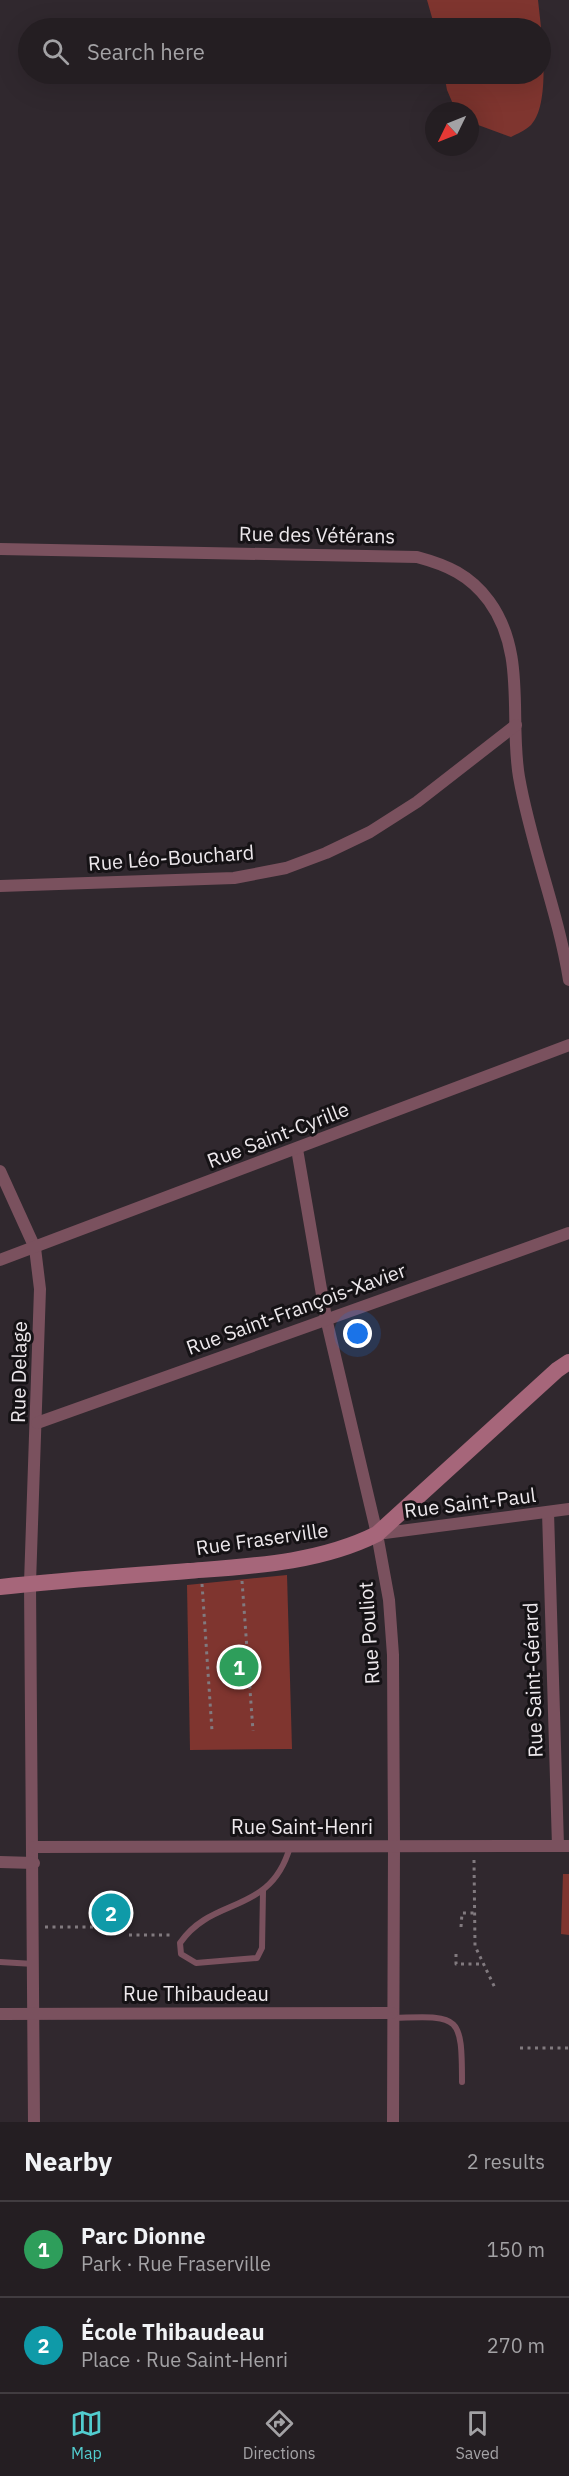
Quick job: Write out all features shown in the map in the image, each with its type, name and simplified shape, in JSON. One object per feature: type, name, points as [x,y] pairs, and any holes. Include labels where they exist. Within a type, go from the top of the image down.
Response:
[{"type":"main road","name":"Rue Fraserville","points":[[0,1587],[241,1567],[291,1561],[343,1549],[377,1534],[556,1370],[569,1362]]},
{"type":"street","name":"Rue des Vétérans","points":[[0,549],[417,557],[451,567],[473,582],[490,602],[504,630],[514,667],[519,775],[531,830],[563,941],[569,981]]},
{"type":"street","name":"Rue Léo-Bouchard","points":[[0,885],[234,878],[286,868],[326,853],[370,832],[417,802],[516,725]]},
{"type":"street","name":"Rue Saint-Cyrille","points":[[0,1260],[569,1045]]},
{"type":"street","name":"Rue Pouliot","points":[[297,1149],[326,1318],[377,1534],[389,1600],[393,1655],[393,2122]]},
{"type":"street","name":"Rue Delage","points":[[0,1171],[35,1248],[40,1289],[30,1583],[34,1847],[34,2122]]},
{"type":"street","name":"Rue Saint-François-Xavier","points":[[37,1423],[569,1233]]},
{"type":"street","name":"Rue Saint-Paul","points":[[377,1534],[569,1509]]},
{"type":"street","name":"Rue Saint-Gérard","points":[[548,1512],[563,1846]]},
{"type":"street","name":"Rue Saint-Henri","points":[[34,1847],[563,1846]]},
{"type":"street","points":[[0,1862],[34,1863]]},
{"type":"street","name":"Rue Thibaudeau","points":[[0,2014],[392,2015]]},
{"type":"lane","points":[[263,1892],[262,1948],[257,1958],[191,1962],[181,1954],[179,1948],[186,1935],[200,1923],[263,1892],[282,1872],[291,1846]]},
{"type":"lane","points":[[0,1962],[34,1964]]},
{"type":"lane","points":[[392,2015],[438,2017],[454,2024],[462,2041],[462,2082]]},
{"type":"path","points":[[241,1567],[253,1731]]},
{"type":"path","points":[[201,1570],[212,1731]]},
{"type":"path","points":[[474,1846],[475,1946],[495,1988]]},
{"type":"path","points":[[461,1927],[462,1912],[475,1913]]},
{"type":"path","points":[[34,1927],[94,1927]]},
{"type":"path","points":[[129,1935],[186,1935]]},
{"type":"path","points":[[456,1954],[456,1964],[483,1964]]},
{"type":"path","points":[[520,2048],[569,2048]]},
{"type":"shaded area","points":[[427,0],[538,0],[540,18],[432,18]]},
{"type":"shaded area","points":[[446,84],[543,84],[537,114],[531,125],[511,137],[479,125],[479,102],[452,102]]},
{"type":"shaded area","points":[[287,1575],[292,1749],[190,1750],[187,1585]]},
{"type":"shaded area","points":[[563,1874],[569,1874],[569,1935],[561,1934]]},
{"type":"place","name":"Parc Dionne","points":[[239,1667]]},
{"type":"place","name":"École Thibaudeau","points":[[111,1913]]}]
